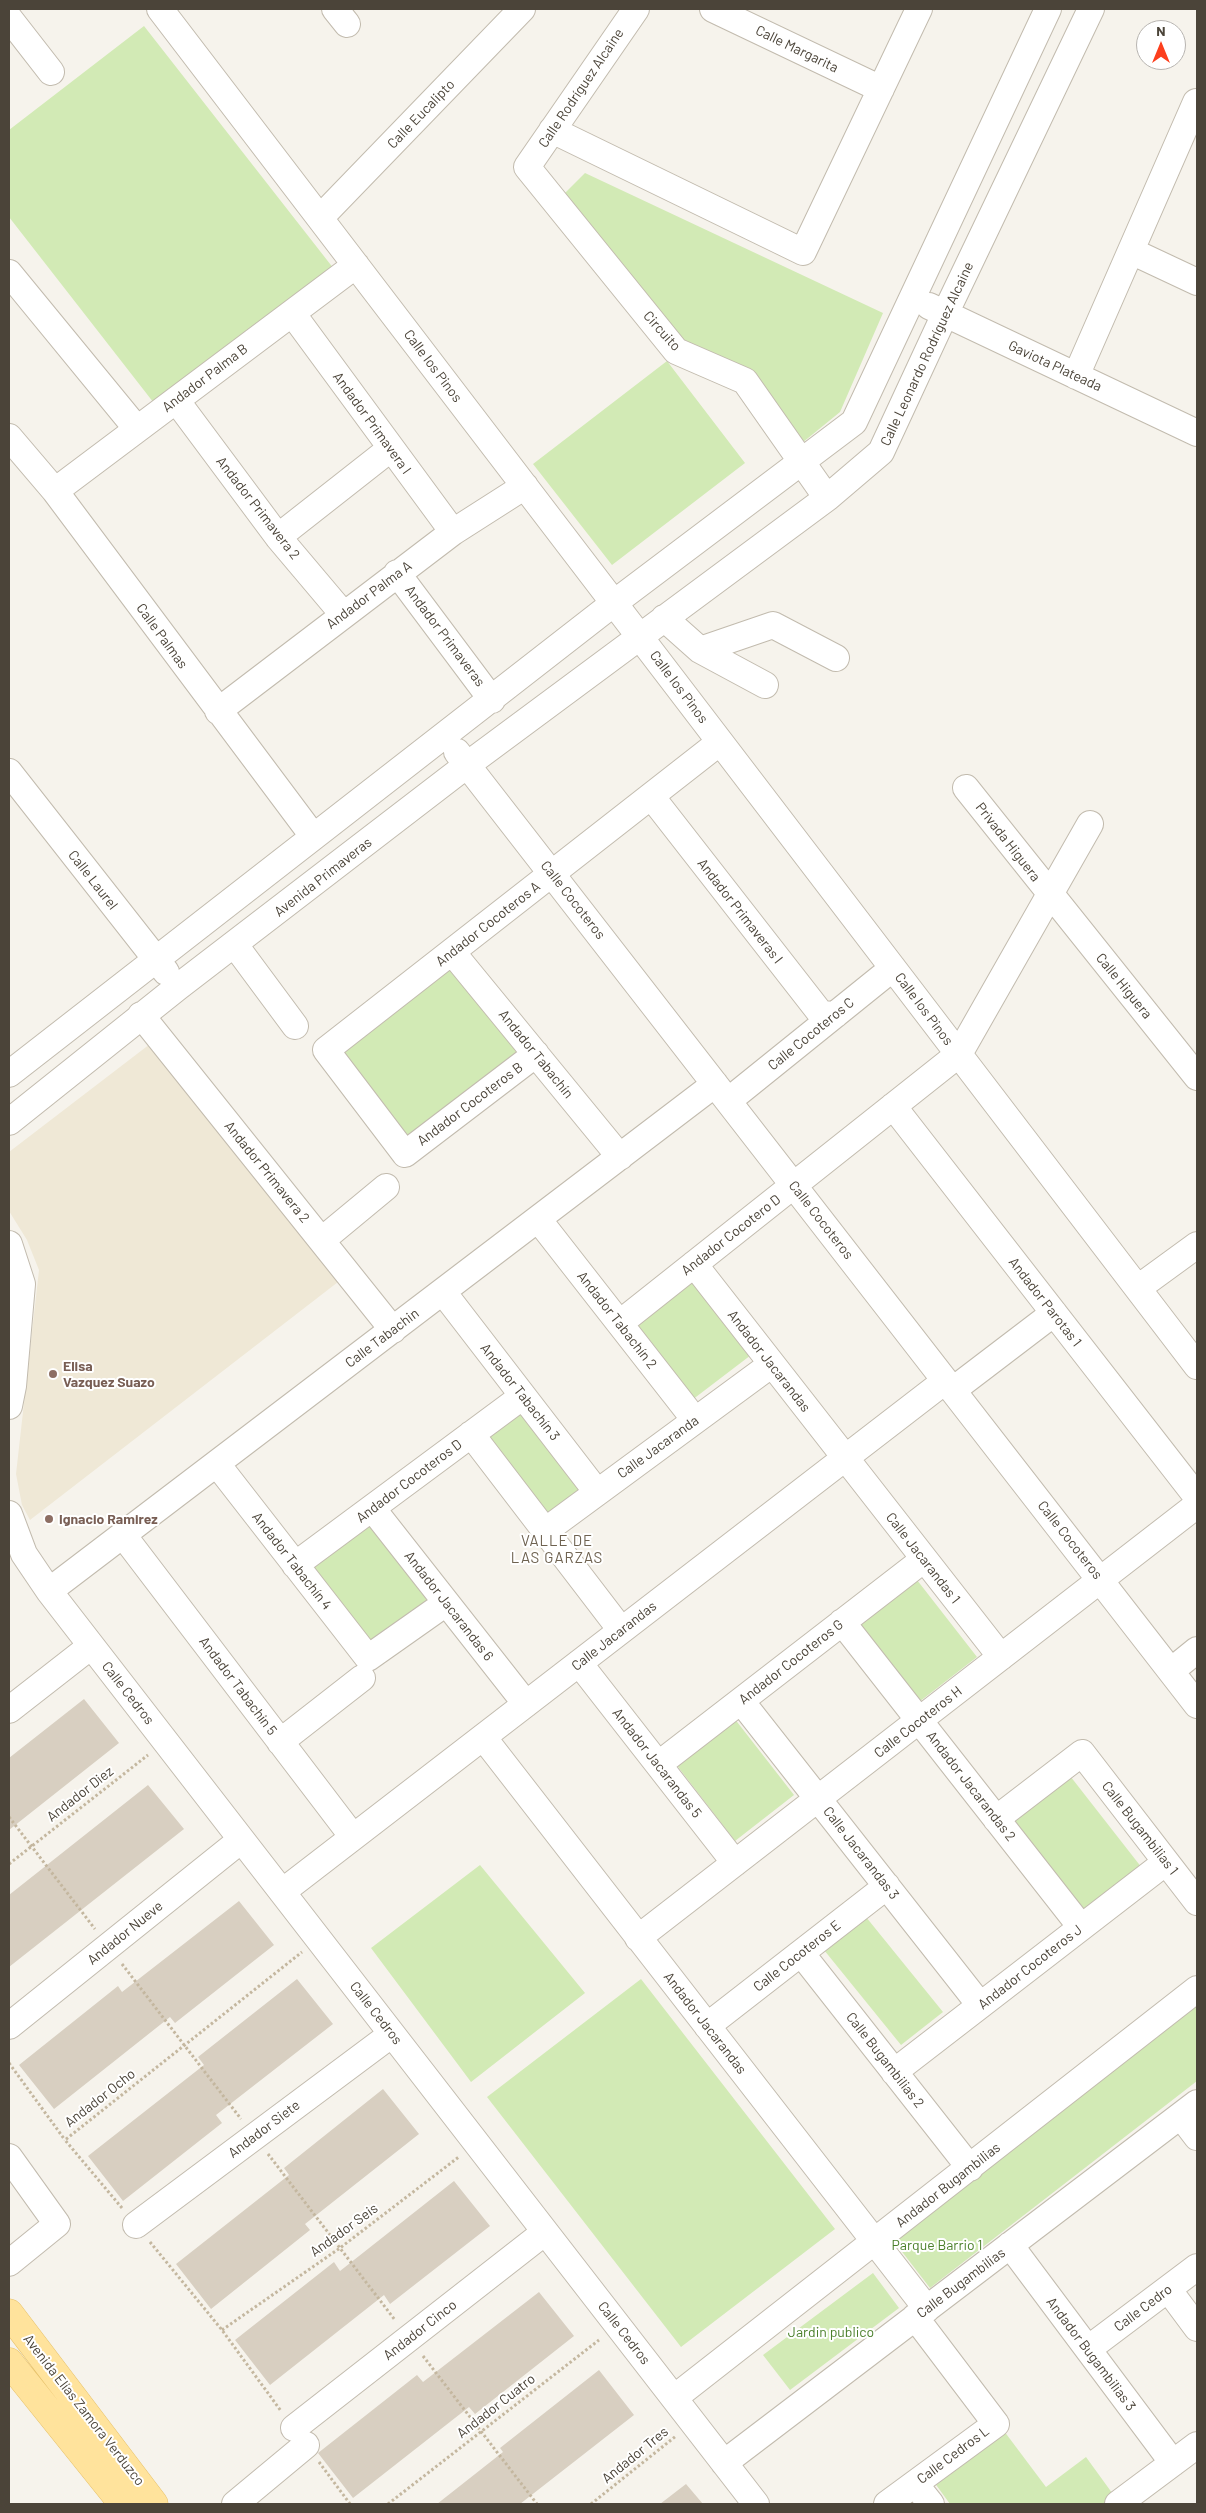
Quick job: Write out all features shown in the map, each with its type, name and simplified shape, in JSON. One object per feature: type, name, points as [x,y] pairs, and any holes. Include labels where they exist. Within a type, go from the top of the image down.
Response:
[{"type":"main road","name":"Avenida Elías Zamora Verduzco","points":[[9,2313],[132,2475]]},
{"type":"main road","name":"Avenida Elías Zamora Verduzco","points":[[9,2362],[123,2504]]},
{"type":"main road","points":[[132,2475],[154,2504]]},
{"type":"street","name":"Calle los Pinos","points":[[160,9],[1197,1366]]},
{"type":"street","name":"Calle Rodríguez Alcaine","points":[[527,167],[636,9]]},
{"type":"street","name":"Calle Margarita","points":[[714,9],[881,89]]},
{"type":"street","points":[[552,130],[803,252],[919,9]]},
{"type":"street","points":[[9,1074],[313,836],[492,700],[614,603],[854,422],[1048,9]]},
{"type":"street","name":"Calle Leonardo Rodríguez Alcaine","points":[[640,636],[827,498],[881,452],[1091,9]]},
{"type":"street","name":"Calle Eucalipto","points":[[320,218],[520,10]]},
{"type":"street","points":[[9,18],[51,72]]},
{"type":"street","points":[[1076,376],[1131,252],[1190,138],[1196,102]]},
{"type":"street","name":"Circuito","points":[[527,167],[676,351],[745,381],[827,498]]},
{"type":"street","points":[[1131,252],[1197,282]]},
{"type":"street","name":"Andador Palma B","points":[[55,491],[356,265]]},
{"type":"street","points":[[9,273],[137,429]]},
{"type":"street","name":"Gaviota Plateada","points":[[912,299],[1197,433]]},
{"type":"street","name":"Andador Primavera I","points":[[292,313],[390,449],[453,532]]},
{"type":"street","name":"Andador Primavera 2","points":[[176,400],[278,537],[343,614]]},
{"type":"street","name":"Calle Palmas","points":[[9,437],[55,491],[313,836]]},
{"type":"street","points":[[278,537],[390,449]]},
{"type":"street","name":"Andador Palma A","points":[[218,711],[397,573],[453,532],[525,486]]},
{"type":"street","name":"Andador Primaveras","points":[[397,573],[492,700]]},
{"type":"street","points":[[664,618],[700,650],[765,685]]},
{"type":"street","points":[[700,650],[774,626],[836,658]]},
{"type":"street","name":"Avenida Primaveras","points":[[9,1122],[178,987],[467,765],[640,636]]},
{"type":"street","name":"Calle Cocoteros","points":[[445,736],[1197,1705]]},
{"type":"street","name":"Andador Cocoteros A","points":[[405,1154],[326,1050],[720,742]]},
{"type":"street","name":"Calle Laurel","points":[[9,772],[178,987]]},
{"type":"street","name":"Privada Higuera","points":[[966,788],[1051,895]]},
{"type":"street","name":"Andador Primaveras I","points":[[650,796],[821,1014],[835,1015]]},
{"type":"street","points":[[959,1054],[1090,824]]},
{"type":"street","name":"Calle Higuera","points":[[1051,895],[1197,1077]]},
{"type":"street","points":[[235,945],[295,1026]]},
{"type":"street","name":"Andador Tabachín","points":[[452,952],[620,1157]]},
{"type":"street","name":"Calle Cocoteros C","points":[[722,1092],[835,1015],[893,968]]},
{"type":"street","name":"Andador Primavera 2","points":[[141,1016],[393,1330]]},
{"type":"street","name":"Andador Cocoteros B","points":[[405,1154],[536,1054]]},
{"type":"street","name":"Andador Cocotero D","points":[[620,1323],[959,1054]]},
{"type":"street","name":"Calle Tabachin","points":[[49,1591],[620,1157],[722,1092]]},
{"type":"street","name":"Andador Parotas 1","points":[[892,1106],[1197,1497]]},
{"type":"street","points":[[322,1240],[386,1187]]},
{"type":"street","name":"Andador Tabachín 2","points":[[538,1219],[695,1420]]},
{"type":"street","points":[[9,1244],[22,1284],[10,1393]]},
{"type":"street","points":[[1138,1288],[1197,1245]]},
{"type":"street","name":"Andador Jacarandas","points":[[694,1264],[844,1459]]},
{"type":"street","name":"Andador Tabachín 3","points":[[443,1292],[597,1492]]},
{"type":"street","name":"Calle Jacarandas","points":[[282,1892],[844,1459],[1054,1313]]},
{"type":"street","name":"Calle Jacaranda","points":[[545,1531],[772,1364]]},
{"type":"street","name":"Andador Cocoteros D","points":[[295,1565],[523,1396]]},
{"type":"street","points":[[472,1434],[622,1630]]},
{"type":"street","name":"Calle Jacarandas 1","points":[[844,1459],[1001,1657]]},
{"type":"street","name":"Andador Tabachín 4","points":[[216,1464],[295,1565],[365,1668]]},
{"type":"street","name":"Calle Cocoteros H","points":[[638,1938],[1197,1505]]},
{"type":"street","name":"Andador Jacarandas 6","points":[[372,1508],[526,1704]]},
{"type":"street","name":"Calle Cedros","points":[[9,1514],[16,1560],[49,1591],[756,2504]]},
{"type":"street","name":"Andador Tabachín 5","points":[[123,1535],[353,1838]]},
{"type":"street","name":"Andador Cocoteros G","points":[[659,1764],[924,1560]]},
{"type":"street","points":[[280,1742],[365,1668],[446,1603]]},
{"type":"street","name":"Andador Jacarandas 2","points":[[842,1622],[1081,1927]]},
{"type":"street","points":[[9,1710],[91,1646]]},
{"type":"street","points":[[1171,1671],[1197,1650]]},
{"type":"street","name":"Andador Jacarandas 5","points":[[579,1663],[735,1863]]},
{"type":"street","name":"Calle Jacarandas 3","points":[[741,1701],[980,2006]]},
{"type":"street","name":"Andador Jacarandas","points":[[483,1737],[875,2242],[996,2424]]},
{"type":"street","name":"Calle Bugambilias 1","points":[[996,1819],[1082,1753],[1197,1902]]},
{"type":"street","name":"Andador Nueve","points":[[9,2026],[241,1840]]},
{"type":"street","name":"Andador Cocoteros J","points":[[894,2072],[1166,1862]]},
{"type":"street","name":"Calle Cocoteros E","points":[[707,2026],[887,1886]]},
{"type":"street","name":"Calle Bugambilias 2","points":[[801,1952],[970,2168]]},
{"type":"street","name":"Andador Bugambilias","points":[[674,2398],[970,2168],[1197,1988]]},
{"type":"street","name":"Andador Siete","points":[[136,2225],[392,2034]]},
{"type":"street","points":[[1189,2109],[1197,2137]]},
{"type":"street","name":"Calle Bugambilias","points":[[724,2463],[1189,2109]]},
{"type":"street","points":[[9,2157],[57,2224],[9,2263]]},
{"type":"street","name":"Andador Cinco","points":[[235,2504],[300,2436],[410,2338],[545,2232]]},
{"type":"street","name":"Andador Bugambilias 3","points":[[1010,2245],[1173,2463]]},
{"type":"street","name":"Calle Cedro","points":[[1088,2349],[1197,2267]]},
{"type":"street","points":[[1168,2289],[1197,2328]]},
{"type":"street","name":"Calle Cedros L","points":[[886,2504],[996,2424]]},
{"type":"street","points":[[1118,2504],[1197,2445]]},
{"type":"street","name":"Avenida Elías Zamora Verduzco","points":[[132,2475],[163,2504]]},
{"type":"street","points":[[915,2484],[931,2504]]},
{"type":"path","name":"Andador Diez","points":[[9,1864],[166,1742]]},
{"type":"path","points":[[9,1816],[537,2504]]},
{"type":"path","name":"Andador Ocho","points":[[222,2330],[65,2140],[318,1939]]},
{"type":"path","points":[[9,2063],[65,2140]]},
{"type":"path","name":"Andador Seis","points":[[222,2330],[340,2248],[477,2144]]},
{"type":"path","name":"Andador Cuatro","points":[[388,2504],[618,2326]]},
{"type":"path","name":"Andador Tres","points":[[591,2504],[693,2423]]},
{"type":"shaded area","points":[[150,1044],[338,1282],[30,1520],[22,1505],[16,1474],[39,1270],[27,1240],[9,1211],[9,1152]]},
{"type":"green space","points":[[144,26],[334,269],[157,407],[9,217],[9,130]]},
{"type":"green space","points":[[585,173],[883,313],[840,412],[802,443],[687,345],[563,195]]},
{"type":"green space","points":[[667,361],[745,463],[612,565],[533,464]]},
{"type":"green space","points":[[450,963],[519,1053],[406,1138],[337,1048]]},
{"type":"green space","points":[[691,1278],[751,1355],[692,1400],[633,1323]]},
{"type":"green space","points":[[520,1406],[583,1488],[543,1518],[480,1435]]},
{"type":"green space","points":[[367,1523],[427,1600],[368,1645],[308,1568]]},
{"type":"green space","points":[[917,1580],[977,1657],[919,1702],[859,1625]]},
{"type":"green space","points":[[734,1718],[794,1795],[735,1841],[675,1763]]},
{"type":"green space","points":[[1067,1772],[1142,1868],[1083,1913],[1008,1817]]},
{"type":"green space","points":[[480,1865],[585,1993],[471,2082],[371,1948]]},
{"type":"green space","points":[[866,1917],[943,2012],[901,2045],[824,1950]]},
{"type":"green space","points":[[641,1979],[835,2229],[681,2347],[487,2097]]},
{"type":"green space","name":"Parque Barrio 1","points":[[1197,2004],[1197,2081],[930,2288],[893,2240]]},
{"type":"green space","name":"Jardin publico","points":[[873,2273],[899,2308],[790,2390],[763,2355]]},
{"type":"green space","points":[[1004,2431],[1046,2487],[1086,2457],[1115,2497],[1105,2504],[950,2504],[934,2482]]},
{"type":"building","points":[[84,1699],[119,1743],[9,1830],[9,1758]]},
{"type":"building","points":[[148,1785],[184,1829],[9,1967],[9,1895]]},
{"type":"building","points":[[239,1901],[274,1945],[175,2023],[170,2017],[54,2109],[19,2065],[118,1986],[122,1992]]},
{"type":"building","points":[[297,1979],[333,2024],[216,2115],[222,2123],[123,2201],[88,2156],[204,2065],[198,2057]]},
{"type":"building","points":[[383,2089],[419,2134],[305,2224],[310,2230],[211,2309],[176,2264],[289,2175],[284,2168]]},
{"type":"building","points":[[454,2181],[490,2226],[390,2304],[384,2295],[270,2385],[235,2340],[334,2262],[340,2271]]},
{"type":"building","points":[[539,2292],[574,2336],[475,2414],[469,2407],[353,2498],[318,2453],[417,2375],[423,2382]]},
{"type":"building","points":[[599,2370],[634,2415],[520,2504],[437,2504],[503,2452],[500,2448]]},
{"type":"building","points":[[686,2484],[703,2504],[660,2504]]},
{"type":"place","name":"Elisa Vazquez Suazo","points":[[53,1374]]},
{"type":"place","name":"Ignacio Ramirez","points":[[49,1519]]},
{"type":"district","name":"VALLE DE LAS GARZAS","points":[[557,1550]]}]
